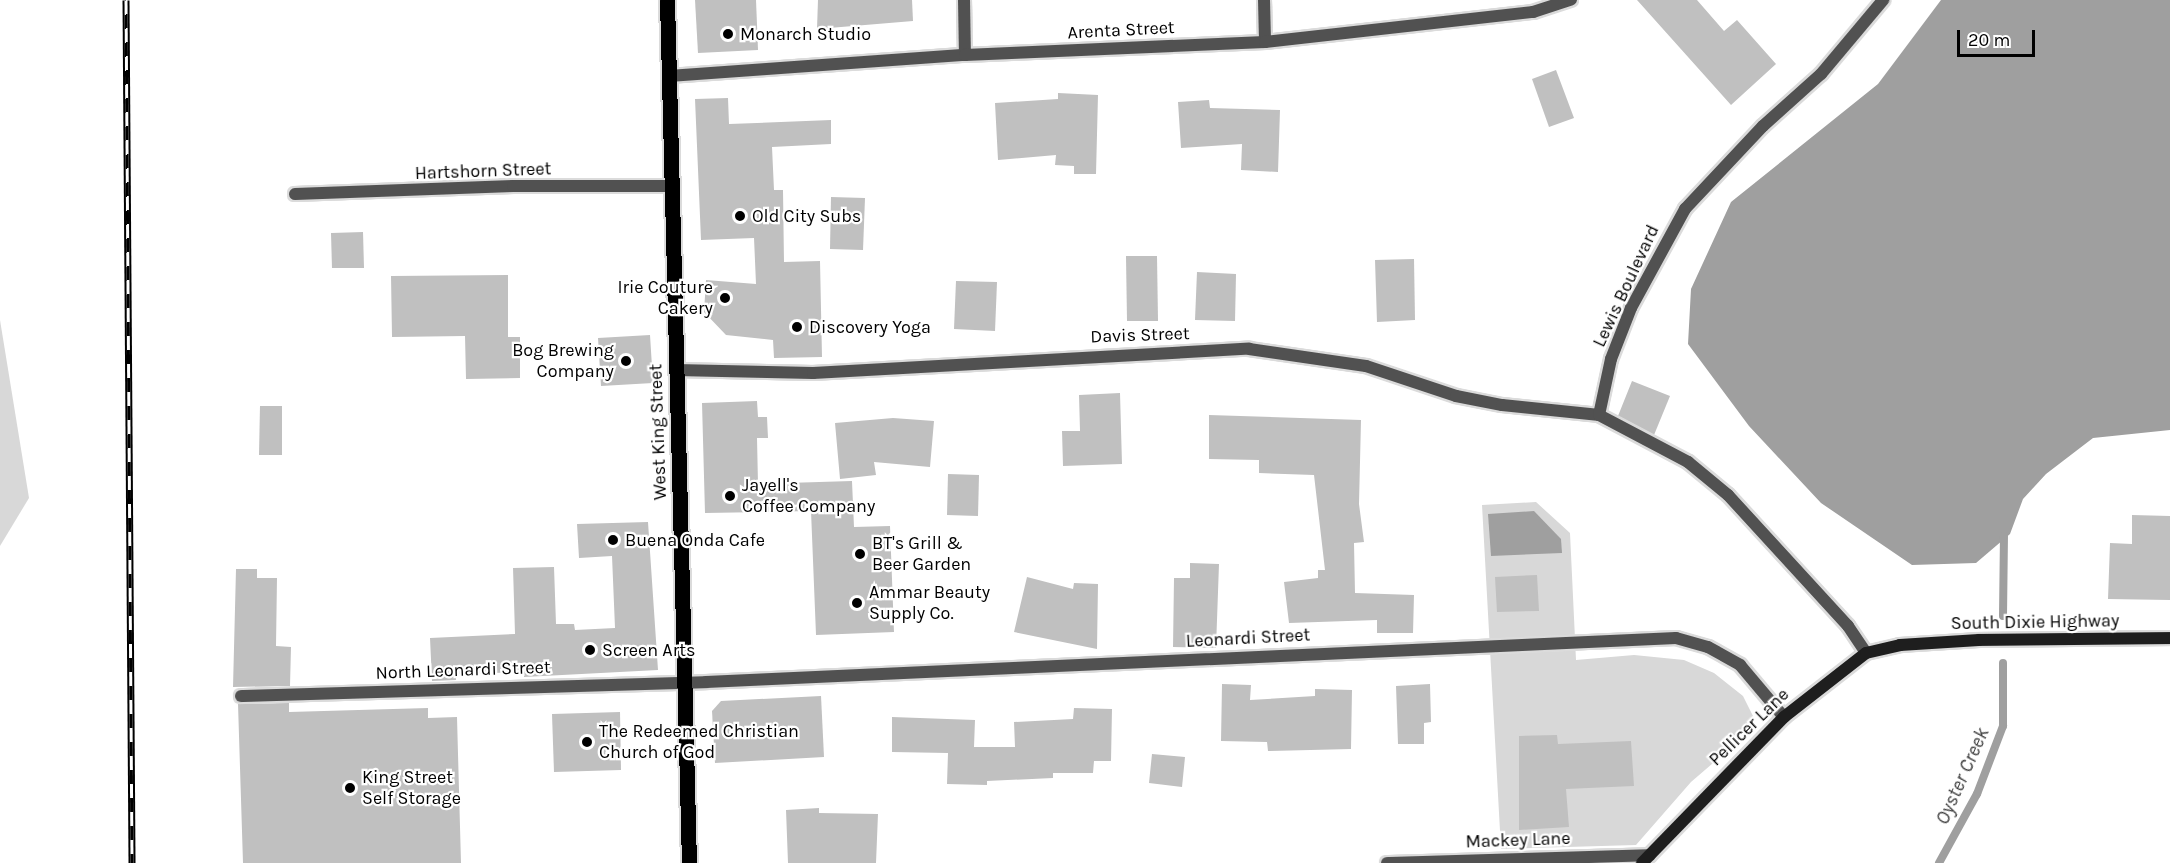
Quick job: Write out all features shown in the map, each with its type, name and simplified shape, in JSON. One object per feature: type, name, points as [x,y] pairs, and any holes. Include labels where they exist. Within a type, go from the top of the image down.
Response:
[{"type":"main road","name":"West King Street","points":[[667,0],[689,863]]},
{"type":"main road","name":"South Dixie Highway","points":[[1900,645],[2170,638]]},
{"type":"main road","name":"Pellicer Lane","points":[[1646,859],[1784,717],[1866,653],[1900,645]]},
{"type":"street","points":[[964,0],[965,55]]},
{"type":"street","points":[[1264,0],[1265,42]]},
{"type":"street","name":"Arenta Street","points":[[669,76],[965,55],[1265,42],[1533,12],[1571,0]]},
{"type":"street","name":"Lewis Boulevard","points":[[1599,415],[1611,359],[1631,308],[1685,209],[1764,126],[1821,74],[1883,0]]},
{"type":"street","name":"Hartshorn Street","points":[[295,194],[513,186],[671,186]]},
{"type":"street","name":"Davis Street","points":[[676,370],[813,373],[1249,349],[1366,366],[1444,393],[1502,405],[1599,415]]},
{"type":"street","points":[[1599,415],[1688,462],[1728,495],[1848,626],[1866,653]]},
{"type":"street","name":"Leonardi Street","points":[[685,683],[1676,638],[1708,647],[1740,665],[1784,717]]},
{"type":"street","name":"North Leonardi Street","points":[[241,696],[685,683]]},
{"type":"street","name":"Mackey Lane","points":[[1386,863],[1646,859]]},
{"type":"shaded area","points":[[1941,0],[2170,0],[2170,430],[2093,438],[2046,474],[2023,499],[2010,534],[1976,563],[1912,565],[1821,503],[1749,426],[1688,344],[1691,289],[1731,202],[1878,84]]},
{"type":"shaded area","points":[[0,320],[29,498],[0,546]]},
{"type":"shaded area","points":[[1536,502],[1570,533],[1576,660],[1634,655],[1684,660],[1714,673],[1743,696],[1754,718],[1748,733],[1691,782],[1636,845],[1501,849],[1482,505]]},
{"type":"shaded area","points":[[1534,511],[1561,539],[1562,553],[1491,556],[1488,514]]},
{"type":"building","points":[[695,0],[756,0],[758,50],[698,53]]},
{"type":"building","points":[[818,0],[912,0],[913,21],[817,29]]},
{"type":"building","points":[[1637,0],[1697,0],[1724,31],[1737,20],[1776,64],[1731,105]]},
{"type":"building","points":[[1556,70],[1574,118],[1549,127],[1532,79]]},
{"type":"building","points":[[1058,93],[1098,95],[1096,174],[1074,174],[1074,166],[1055,165],[1056,155],[998,160],[995,103],[1058,99]]},
{"type":"building","points":[[728,98],[729,124],[831,120],[831,144],[772,147],[774,190],[783,190],[784,262],[820,261],[822,357],[774,358],[773,340],[726,335],[704,312],[706,280],[756,284],[754,238],[701,240],[695,99]]},
{"type":"building","points":[[1209,100],[1210,108],[1280,110],[1278,172],[1241,170],[1242,144],[1181,148],[1178,102]]},
{"type":"building","points":[[831,197],[865,198],[863,250],[830,249]]},
{"type":"building","points":[[363,232],[364,268],[332,268],[331,233]]},
{"type":"building","points":[[1126,256],[1157,256],[1158,321],[1127,321]]},
{"type":"building","points":[[1414,259],[1415,320],[1377,322],[1375,260]]},
{"type":"building","points":[[1197,272],[1236,274],[1235,321],[1195,320]]},
{"type":"building","points":[[508,275],[508,337],[520,337],[520,378],[466,379],[465,336],[392,337],[391,276]]},
{"type":"building","points":[[956,281],[997,282],[995,331],[954,329]]},
{"type":"building","name":"Bog Brewing Company","points":[[650,335],[653,383],[601,386],[598,338]]},
{"type":"building","points":[[1632,381],[1670,396],[1654,435],[1618,416]]},
{"type":"building","points":[[1120,393],[1122,464],[1063,466],[1062,431],[1080,431],[1079,395]]},
{"type":"building","points":[[757,401],[758,417],[767,417],[768,438],[757,438],[758,484],[852,481],[854,527],[890,526],[894,632],[816,635],[811,511],[705,513],[702,403]]},
{"type":"building","points":[[260,406],[282,406],[282,455],[259,455]]},
{"type":"building","points":[[1209,415],[1361,420],[1359,504],[1364,542],[1354,543],[1355,593],[1414,595],[1413,633],[1377,633],[1377,620],[1289,623],[1284,582],[1318,578],[1318,570],[1325,570],[1314,475],[1259,473],[1259,460],[1209,459]]},
{"type":"building","points":[[893,418],[934,421],[930,467],[874,462],[876,475],[840,479],[835,423]]},
{"type":"building","points":[[948,474],[979,475],[978,516],[947,515]]},
{"type":"building","points":[[2132,515],[2170,516],[2170,600],[2108,599],[2110,543],[2132,544]]},
{"type":"building","points":[[648,522],[658,670],[524,677],[524,672],[456,674],[456,680],[432,681],[430,638],[515,634],[513,568],[554,567],[556,624],[574,624],[575,630],[615,628],[612,556],[579,558],[577,524]]},
{"type":"building","points":[[1190,563],[1219,564],[1216,648],[1173,647],[1174,578],[1190,578]]},
{"type":"building","points":[[236,569],[257,569],[257,578],[277,578],[276,646],[291,647],[290,686],[233,687]]},
{"type":"building","points":[[1537,575],[1539,611],[1497,612],[1495,577]]},
{"type":"building","points":[[1027,577],[1073,589],[1074,583],[1098,584],[1097,649],[1014,632]]},
{"type":"building","points":[[1222,684],[1251,685],[1250,700],[1315,696],[1315,689],[1352,690],[1351,749],[1268,751],[1267,742],[1221,741]]},
{"type":"building","points":[[1430,684],[1431,722],[1424,723],[1424,744],[1398,744],[1396,686]]},
{"type":"building","points":[[821,696],[824,757],[715,763],[712,711],[721,701]]},
{"type":"building","name":"King Street Self Storage","points":[[289,703],[289,712],[428,708],[428,718],[457,717],[461,863],[243,863],[238,704]]},
{"type":"building","points":[[1074,708],[1112,709],[1111,761],[1094,761],[1093,773],[1053,773],[1053,778],[987,781],[987,785],[947,784],[948,753],[892,752],[892,717],[975,720],[974,747],[1015,747],[1014,722],[1073,719]]},
{"type":"building","name":"The Redeemed Christian Church of God","points":[[620,712],[621,770],[554,772],[552,714]]},
{"type":"building","points":[[1557,735],[1558,744],[1631,741],[1634,786],[1566,789],[1569,827],[1519,830],[1519,736]]},
{"type":"building","points":[[1152,754],[1185,757],[1182,787],[1149,783]]},
{"type":"building","points":[[819,808],[819,813],[878,814],[876,863],[788,863],[786,810]]},
{"type":"waterway","name":"Oyster Creek","points":[[2003,616],[2004,536]]},
{"type":"waterway","name":"Oyster Creek","points":[[1939,863],[1977,794],[2003,726],[2003,663]]},
{"type":"railway","points":[[126,0],[132,863]]},
{"type":"place","name":"Monarch Studio","points":[[728,34]]},
{"type":"place","name":"Old City Subs","points":[[740,216]]},
{"type":"place","name":"Irie Couture Cakery","points":[[725,298]]},
{"type":"place","name":"Discovery Yoga","points":[[797,327]]},
{"type":"place","name":"Bog Brewing Company","points":[[626,361]]},
{"type":"place","name":"Jayell's Coffee Company","points":[[730,496]]},
{"type":"place","name":"Buena Onda Cafe","points":[[613,540]]},
{"type":"place","name":"BT's Grill & Beer Garden","points":[[860,554]]},
{"type":"place","name":"Ammar Beauty Supply Co.","points":[[857,603]]},
{"type":"place","name":"Screen Arts","points":[[590,650]]},
{"type":"place","name":"The Redeemed Christian Church of God","points":[[587,742]]},
{"type":"place","name":"King Street Self Storage","points":[[350,788]]}]
